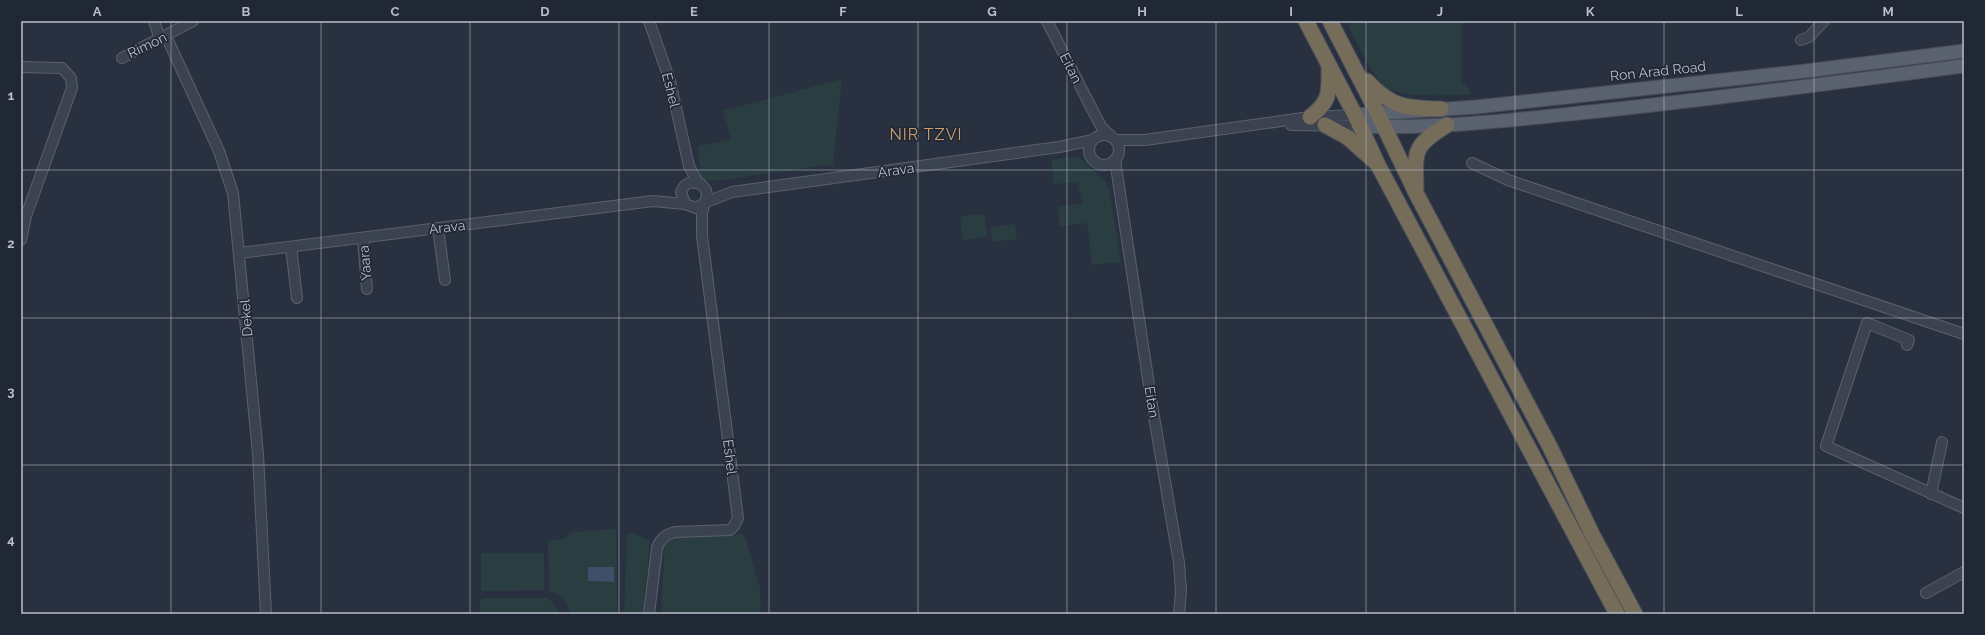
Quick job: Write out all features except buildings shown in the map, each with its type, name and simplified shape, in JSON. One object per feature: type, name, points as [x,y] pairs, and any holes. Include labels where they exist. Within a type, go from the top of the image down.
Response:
[{"type":"highway","points":[[1306,21],[1358,120],[1378,165],[1617,614]]},
{"type":"highway","points":[[1330,21],[1382,120],[1417,195],[1550,447],[1593,536],[1635,614]]},
{"type":"highway","points":[[1310,117],[1324,105],[1328,97],[1329,64]]},
{"type":"highway","points":[[1354,65],[1380,94],[1399,106],[1441,109]]},
{"type":"highway","points":[[1325,125],[1347,137],[1378,165]]},
{"type":"highway","points":[[1417,195],[1415,160],[1418,149],[1423,141],[1447,125]]},
{"type":"main road","name":"Ron Arad Road","points":[[1382,120],[1441,109],[1798,72],[1964,51]]},
{"type":"main road","name":"Ron Arad Road","points":[[1358,120],[1382,120],[1447,125],[1639,107],[1964,66]]},
{"type":"street","name":"Dekel","points":[[154,21],[227,171],[234,193],[259,467],[266,614]]},
{"type":"street","name":"Rimon","points":[[122,58],[194,21]]},
{"type":"street","name":"Eshel","points":[[649,21],[670,80],[687,160],[701,185]]},
{"type":"street","name":"Eitan","points":[[1047,21],[1102,128],[1113,138]]},
{"type":"street","points":[[1801,40],[1809,37],[1824,21]]},
{"type":"street","points":[[21,67],[62,68],[71,78],[72,88],[24,216],[21,240]]},
{"type":"street","name":"Eitan","points":[[1094,139],[1096,128],[1095,115]]},
{"type":"street","points":[[1145,140],[1127,148],[1117,159],[1106,165],[1095,161],[1089,150],[1094,139],[1102,135],[1113,138],[1145,140],[1310,117],[1358,120]]},
{"type":"street","points":[[1258,125],[1325,125],[1358,120]]},
{"type":"street","points":[[1113,138],[1119,146],[1117,159]]},
{"type":"street","name":"Arava","points":[[701,185],[710,190],[732,192],[1059,147],[1094,139]]},
{"type":"street","name":"Arava","points":[[1059,147],[1079,150],[1095,161]]},
{"type":"street","name":"Eitan","points":[[1117,159],[1118,190],[1156,432],[1179,557],[1181,581],[1179,614]]},
{"type":"street","name":"Eshel","points":[[684,187],[687,160]]},
{"type":"street","name":"Eitan","points":[[1095,161],[1111,176],[1118,190]]},
{"type":"street","points":[[1472,163],[1508,180],[1964,334]]},
{"type":"street","points":[[691,182],[701,185],[707,193],[704,203],[696,208],[686,205],[681,197],[684,187],[691,182]]},
{"type":"street","name":"Arava","points":[[240,254],[653,201],[673,195],[684,187]]},
{"type":"street","name":"Arava","points":[[704,203],[732,192]]},
{"type":"street","name":"Arava","points":[[653,201],[686,205]]},
{"type":"street","name":"Eshel","points":[[649,614],[657,548],[664,537],[668,534],[682,531],[726,531],[734,526],[738,518],[702,236],[701,222],[704,203]]},
{"type":"street","name":"Eshel","points":[[686,205],[693,213],[702,236]]},
{"type":"street","points":[[438,228],[445,280]]},
{"type":"street","name":"Yaara","points":[[363,238],[367,289]]},
{"type":"street","points":[[292,247],[297,298]]},
{"type":"street","points":[[1907,345],[1909,340],[1867,323],[1826,446],[1964,508]]},
{"type":"street","points":[[1931,494],[1942,442]]},
{"type":"street","points":[[1926,593],[1964,572]]},
{"type":"green space","points":[[1346,21],[1461,21],[1461,80],[1472,94],[1415,95],[1393,91],[1386,87],[1374,74]]},
{"type":"green space","points":[[842,79],[833,164],[714,181],[700,178],[698,146],[731,139],[723,111]]},
{"type":"green space","points":[[1078,156],[1105,181],[1109,188],[1121,262],[1092,265],[1087,223],[1060,226],[1058,207],[1082,203],[1078,182],[1054,184],[1051,160]]},
{"type":"green space","points":[[985,214],[987,237],[963,240],[960,216]]},
{"type":"green space","points":[[1015,224],[1017,239],[992,242],[990,227]]},
{"type":"green space","points":[[616,529],[617,614],[571,614],[561,597],[558,594],[549,591],[548,540],[564,539],[572,532]]},
{"type":"green space","points":[[627,533],[635,534],[650,541],[643,614],[624,614]]},
{"type":"green space","points":[[714,534],[743,534],[760,589],[761,614],[661,614],[665,543],[672,539],[681,537]]},
{"type":"green space","points":[[481,553],[544,553],[544,590],[481,591]]},
{"type":"green space","points":[[484,598],[547,598],[553,603],[561,614],[480,614],[480,600]]},
{"type":"water","points":[[588,567],[614,567],[614,582],[588,581]]},
{"type":"district","name":"NIR TZVI","points":[[926,134]]}]
